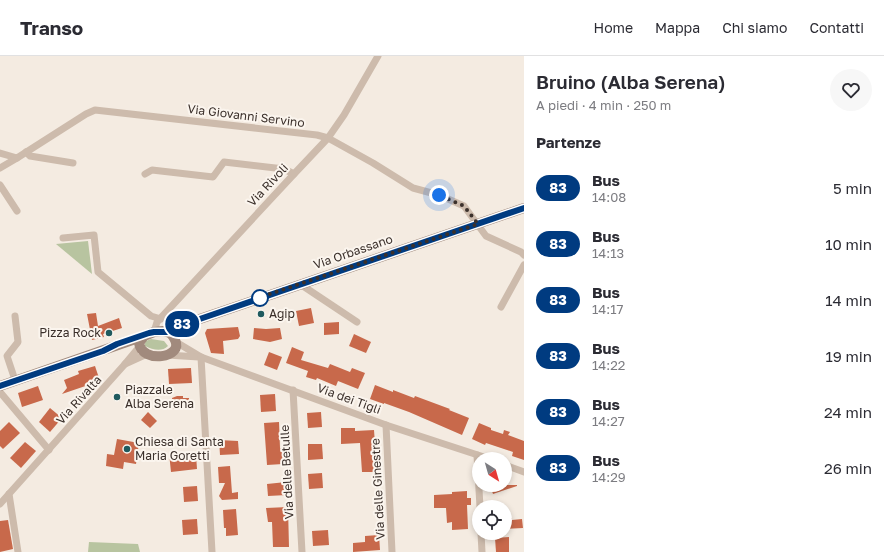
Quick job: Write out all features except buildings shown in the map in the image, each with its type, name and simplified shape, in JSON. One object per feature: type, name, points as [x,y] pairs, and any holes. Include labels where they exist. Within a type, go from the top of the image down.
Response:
[{"type":"main road","name":"Via Orbassano","points":[[167,356],[176,346],[173,337],[191,322],[524,208]]},
{"type":"main road","points":[[103,351],[117,344],[154,332],[173,337]]},
{"type":"main road","points":[[143,350],[141,339],[144,336]]},
{"type":"main road","points":[[0,386],[103,351],[131,346],[143,350],[155,357],[167,356]]},
{"type":"street","name":"Via Rivoli","points":[[154,332],[156,325],[161,319],[328,138],[344,115],[378,56]]},
{"type":"street","name":"Via Giovanni Servino","points":[[0,168],[94,110],[317,135],[328,138],[414,188],[439,195],[464,206],[486,236],[521,252],[524,255]]},
{"type":"street","points":[[26,152],[30,156],[73,163]]},
{"type":"street","points":[[0,153],[17,158]]},
{"type":"street","points":[[145,174],[152,170],[213,177],[224,162],[284,169],[294,174]]},
{"type":"street","points":[[0,185],[17,211]]},
{"type":"street","points":[[63,238],[94,235],[98,272],[151,316],[161,319],[173,337]]},
{"type":"street","points":[[501,307],[524,265]]},
{"type":"street","points":[[300,284],[357,322]]},
{"type":"street","points":[[15,316],[18,342],[7,356],[15,380]]},
{"type":"street","name":"Via dei Tigli","points":[[173,337],[201,357],[386,425],[472,453]]},
{"type":"street","name":"Via Rivalta","points":[[0,504],[125,364],[143,350]]},
{"type":"street","name":"Via Rivalta","points":[[125,364],[143,350]]},
{"type":"street","name":"Via dei Tigli","points":[[167,356],[201,357]]},
{"type":"street","points":[[201,357],[212,552]]},
{"type":"street","name":"Via delle Betulle","points":[[293,390],[302,552]]},
{"type":"street","points":[[0,392],[49,450]]},
{"type":"street","name":"Via delle Ginestre","points":[[386,425],[392,552]]},
{"type":"street","points":[[512,468],[524,472]]},
{"type":"street","points":[[9,494],[18,552]]},
{"type":"street","points":[[481,540],[482,552]]},
{"type":"green space","points":[[88,241],[92,274],[56,244]]},
{"type":"green space","points":[[151,339],[164,341],[168,346],[163,349],[151,349],[145,346],[145,343]]},
{"type":"green space","points":[[89,542],[138,544],[140,552],[88,552]]},
{"type":"bus line","name":"83","points":[[0,386],[103,351],[117,344],[144,336],[149,333],[163,331],[169,332],[180,324],[191,322],[524,208]]},
{"type":"place","name":"Agip","points":[[261,314]]},
{"type":"place","name":"Pizza Rock","points":[[109,333]]},
{"type":"place","name":"Piazzale Alba Serena","points":[[117,397]]},
{"type":"place","name":"Chiesa di Santa Maria Goretti","points":[[127,449]]},
{"type":"route","points":[[260,298],[258,298],[478,224],[464,206],[439,195]]}]
